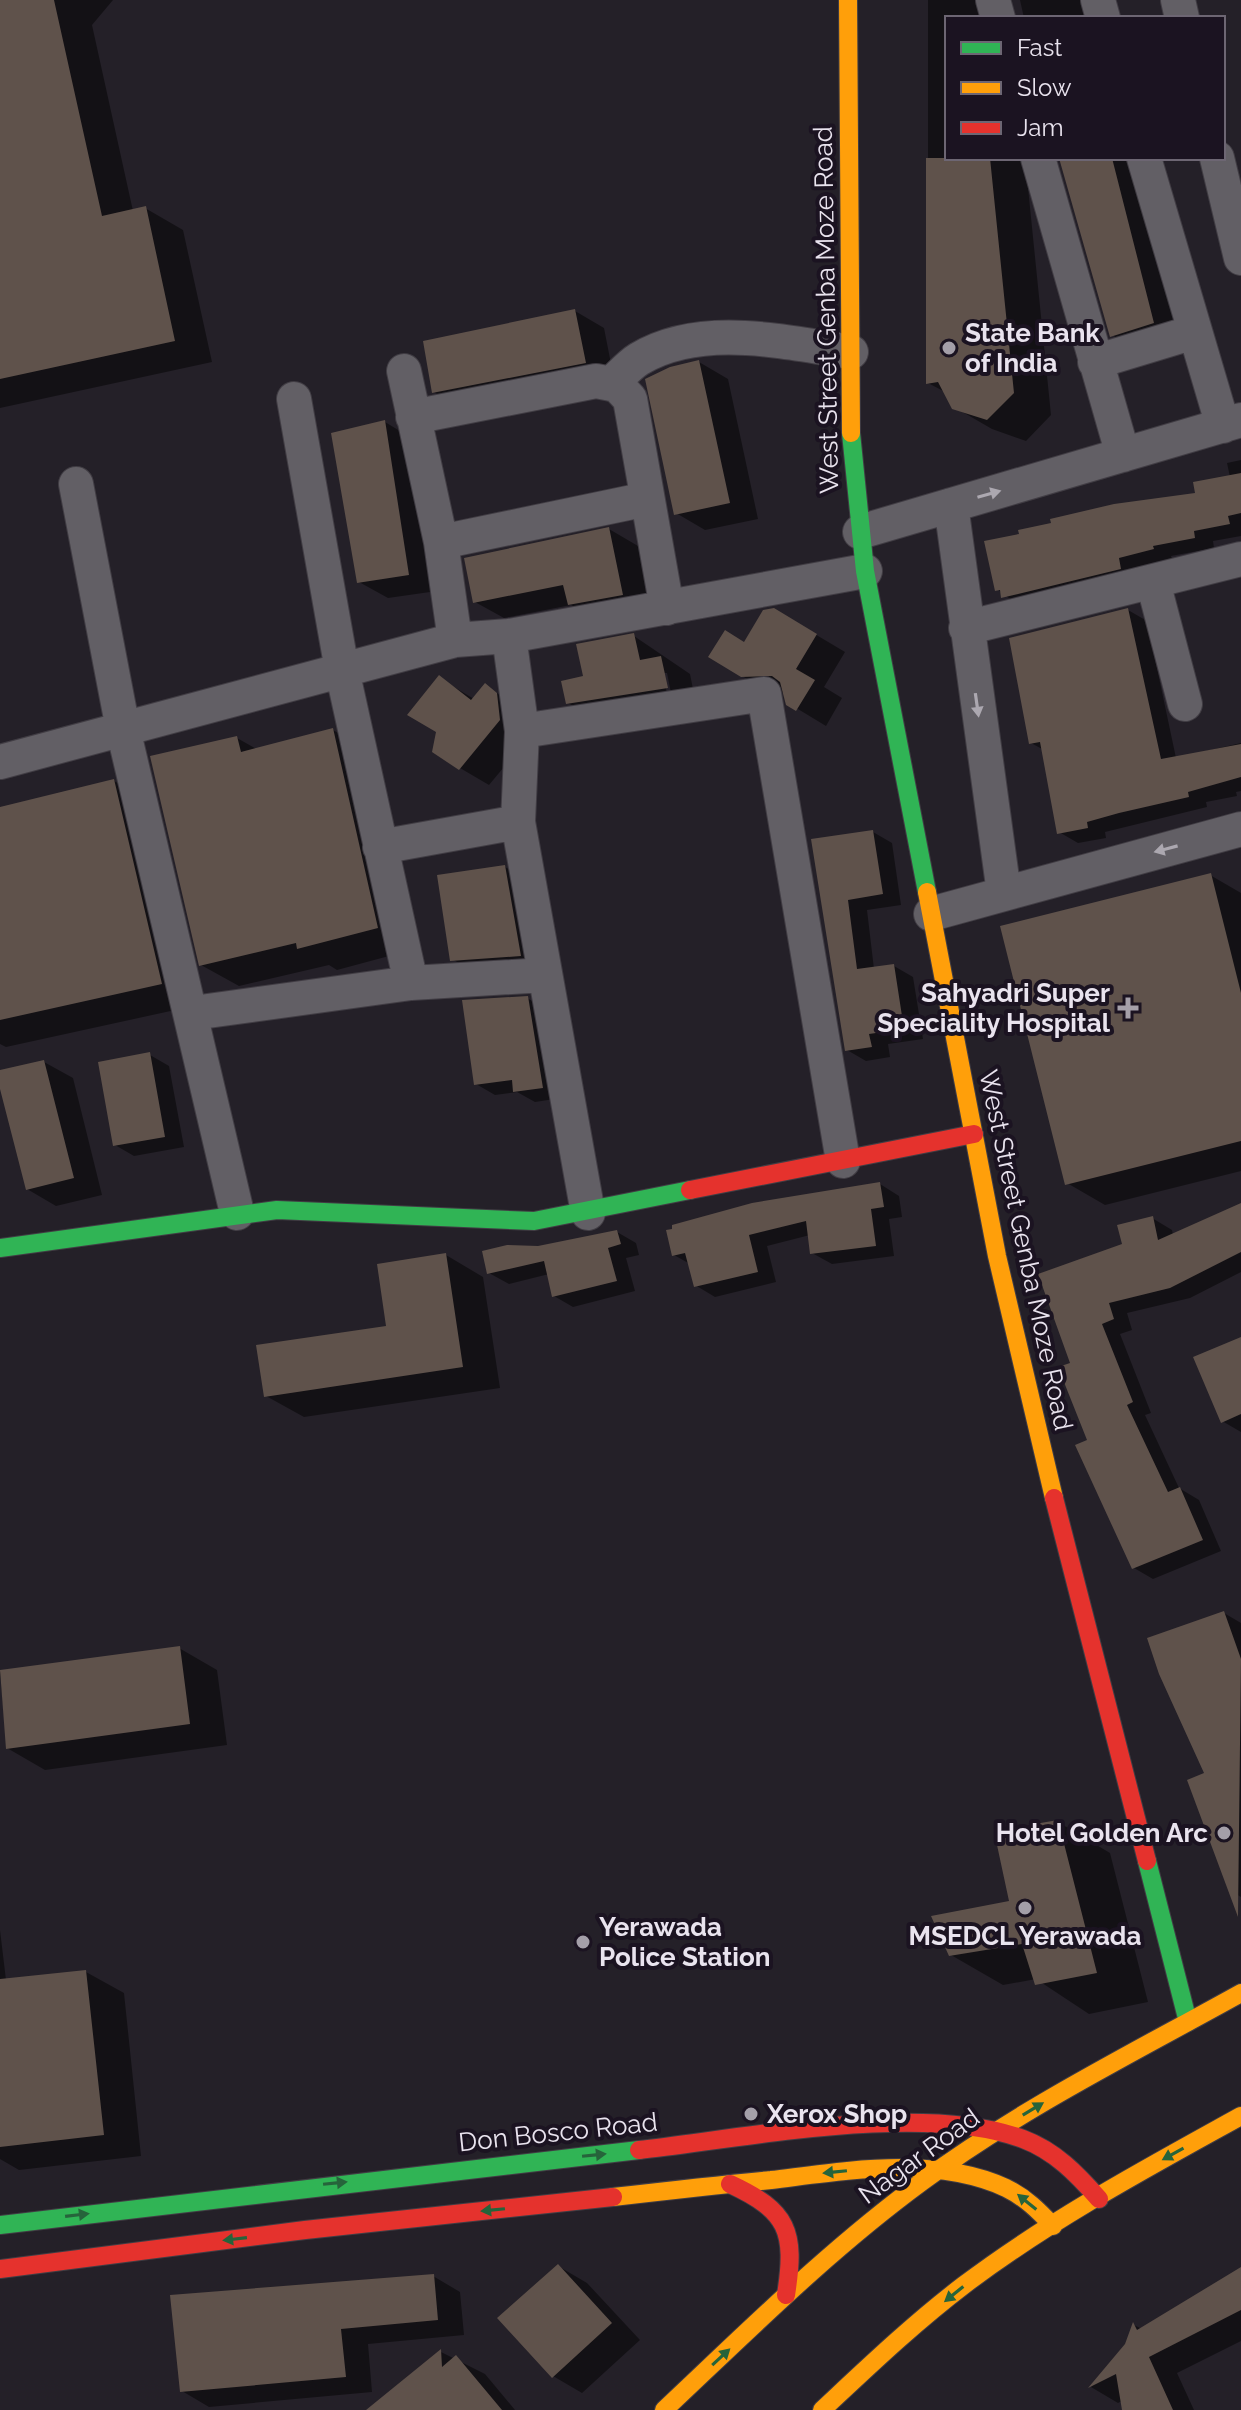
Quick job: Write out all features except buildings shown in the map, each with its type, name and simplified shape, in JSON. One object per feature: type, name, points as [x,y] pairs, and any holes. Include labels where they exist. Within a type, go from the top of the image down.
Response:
[{"type":"main road","name":"West Street Genba Moze Road","points":[[848,0],[853,480],[865,571],[974,1134],[1030,1403],[1188,2022]]},
{"type":"main road","points":[[0,1248],[237,1213],[277,1210],[534,1221],[588,1213],[974,1134]]},
{"type":"main road","name":"Nagar Road","points":[[664,2410],[824,2260],[939,2171],[998,2130],[1241,1993]]},
{"type":"main road","points":[[822,2410],[896,2341],[976,2277],[1135,2175],[1241,2116]]},
{"type":"main road","name":"Don Bosco Road","points":[[0,2225],[316,2185],[863,2125],[924,2123],[998,2130],[1045,2150],[1070,2167],[1099,2199]]},
{"type":"main road","points":[[0,2269],[305,2230],[868,2169],[939,2171],[995,2185],[1023,2196],[1053,2226]]},
{"type":"main road","points":[[730,2184],[769,2204],[785,2228],[791,2264],[786,2295]]},
{"type":"street","points":[[1039,160],[1123,455]]},
{"type":"street","points":[[860,532],[1232,423],[1194,332],[1145,160]]},
{"type":"street","points":[[1217,160],[1241,258]]},
{"type":"street","points":[[1095,362],[1194,332]]},
{"type":"street","points":[[611,384],[637,360],[671,345],[719,338],[769,340],[851,352]]},
{"type":"street","points":[[404,371],[441,542],[455,640]]},
{"type":"street","points":[[413,417],[596,381],[617,385],[630,399],[667,608]]},
{"type":"street","points":[[294,399],[342,670],[411,983]]},
{"type":"street","points":[[76,484],[123,729],[193,1013],[237,1213]]},
{"type":"street","points":[[441,542],[647,499]]},
{"type":"street","points":[[951,505],[1004,893]]},
{"type":"street","points":[[966,628],[1241,559]]},
{"type":"street","points":[[0,762],[455,640],[509,636],[865,571]]},
{"type":"street","points":[[1153,582],[1185,704]]},
{"type":"street","points":[[509,636],[522,731],[518,822],[588,1213]]},
{"type":"street","points":[[522,731],[764,694],[843,1161]]},
{"type":"street","points":[[380,847],[518,822]]},
{"type":"street","points":[[931,914],[1241,829]]},
{"type":"street","points":[[193,1013],[411,983],[545,975]]},
{"type":"traffic: fast","points":[[851,433],[865,571],[927,892]]},
{"type":"traffic: fast","points":[[0,1248],[277,1210],[534,1221],[690,1190]]},
{"type":"traffic: fast","points":[[1147,1861],[1188,2022]]},
{"type":"traffic: fast","points":[[0,2225],[639,2150]]},
{"type":"traffic: slow","points":[[848,0],[851,433]]},
{"type":"traffic: slow","points":[[927,892],[997,1256],[1054,1498]]},
{"type":"traffic: slow","points":[[664,2410],[822,2263],[923,2181],[1039,2105],[1241,1993]]},
{"type":"traffic: slow","points":[[822,2410],[927,2315],[997,2261],[1100,2196],[1241,2116]]},
{"type":"traffic: slow","points":[[613,2197],[859,2170],[920,2169],[978,2178],[1006,2188],[1020,2196],[1053,2226]]},
{"type":"traffic: jam","points":[[690,1190],[974,1134]]},
{"type":"traffic: jam","points":[[1054,1498],[1147,1861]]},
{"type":"traffic: jam","points":[[639,2150],[834,2126],[936,2123],[982,2128],[1035,2144],[1065,2164],[1099,2199]]},
{"type":"traffic: jam","points":[[730,2184],[765,2204],[784,2226],[790,2254],[786,2295]]},
{"type":"traffic: jam","points":[[0,2269],[305,2230],[613,2197]]},
{"type":"place","name":"State Bank of India","points":[[949,348]]},
{"type":"place","name":"Sahyadri Super Speciality Hospital","points":[[1128,1008]]},
{"type":"place","name":"Hotel Golden Arc","points":[[1224,1833]]},
{"type":"place","name":"MSEDCL Yerawada","points":[[1025,1908]]},
{"type":"place","name":"Yerawada Police Station","points":[[583,1942]]},
{"type":"place","name":"Xerox Shop","points":[[751,2114]]}]
